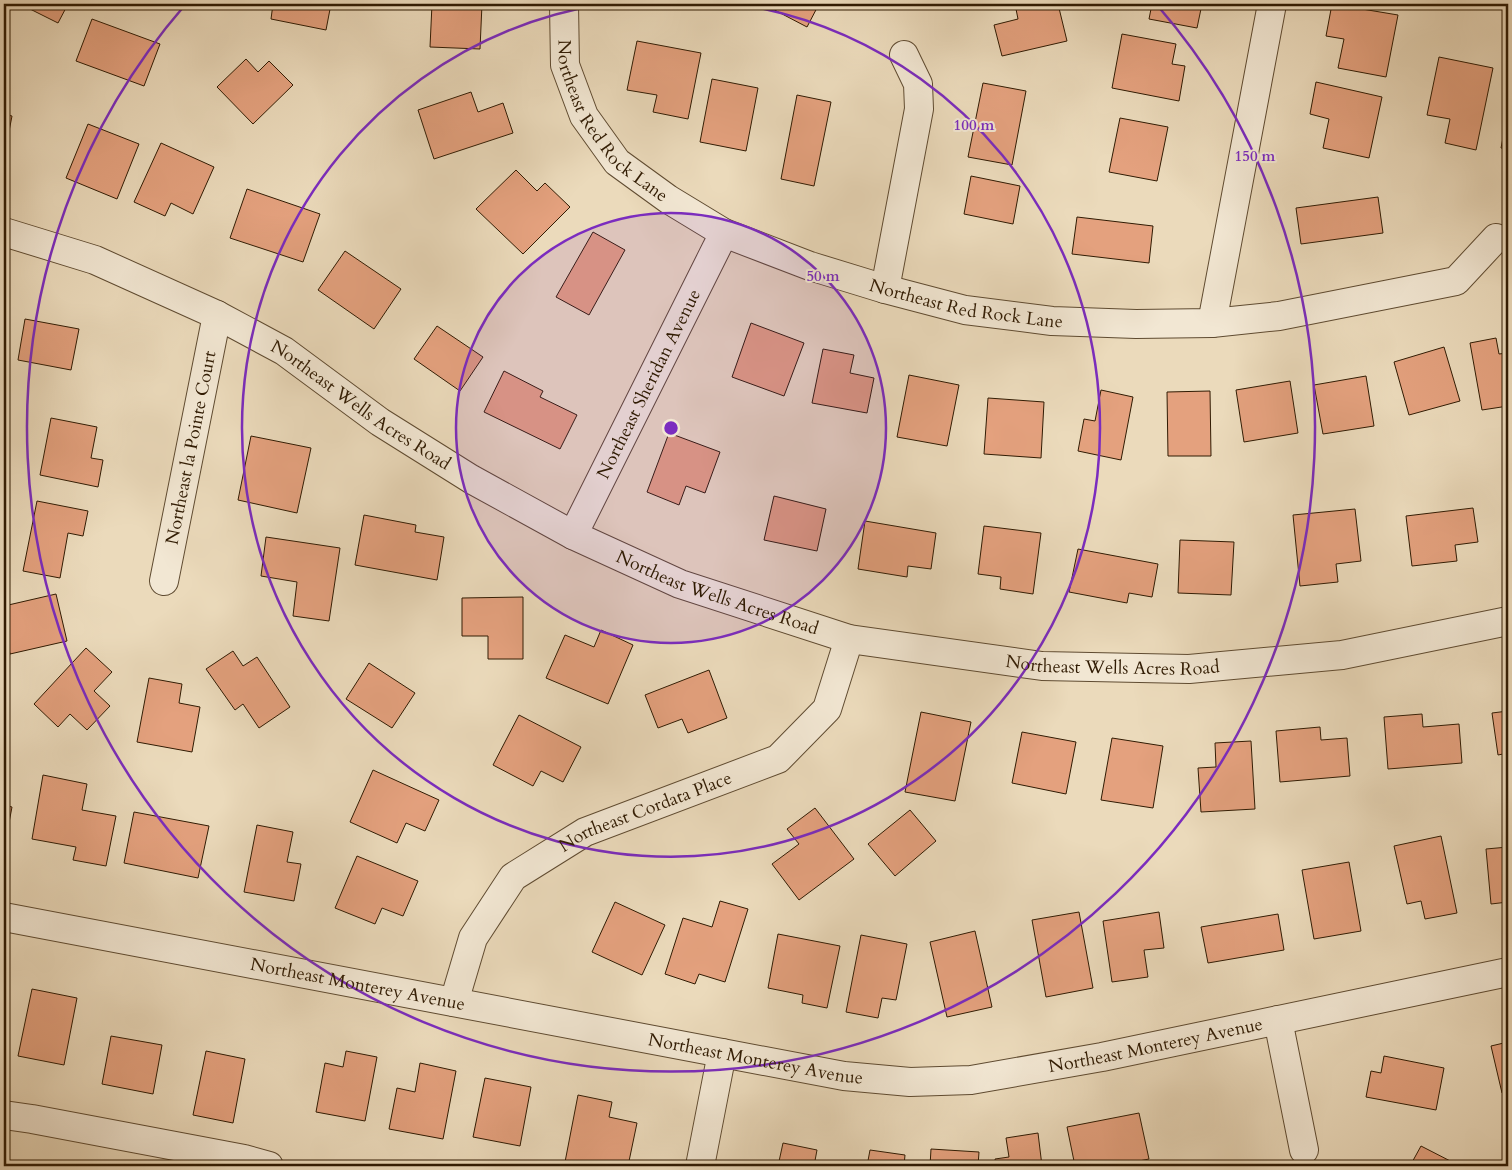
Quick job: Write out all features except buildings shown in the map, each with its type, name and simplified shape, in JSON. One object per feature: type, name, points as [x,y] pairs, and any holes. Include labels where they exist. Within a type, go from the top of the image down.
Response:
[{"type":"street","name":"Northeast Red Rock Lane","points":[[564,4],[565,65],[584,116],[617,162],[668,199],[724,233],[810,266],[885,289],[965,310],[1052,321],[1136,324],[1212,323],[1279,316],[1456,281],[1496,238]]},
{"type":"street","points":[[1212,323],[1272,4]]},
{"type":"street","points":[[885,289],[919,108],[918,84],[904,55]]},
{"type":"street","name":"Northeast Wells Acres Road","points":[[4,232],[95,260],[218,315],[284,351],[380,422],[472,479],[573,535],[680,584],[849,639],[1042,666],[1189,669],[1342,656],[1508,621]]},
{"type":"street","name":"Northeast Sheridan Avenue","points":[[573,535],[724,233]]},
{"type":"street","name":"Northeast la Pointe Court","points":[[164,581],[218,315]]},
{"type":"street","name":"Northeast Cordata Place","points":[[454,1002],[472,938],[513,877],[585,832],[778,759],[827,709],[849,639]]},
{"type":"street","name":"Northeast Monterey Avenue","points":[[4,917],[722,1054],[854,1077],[910,1082],[971,1080],[1102,1056],[1508,972]]},
{"type":"street","points":[[1278,1020],[1304,1150]]},
{"type":"street","points":[[700,1166],[722,1054]]},
{"type":"street","points":[[4,1115],[244,1159],[269,1166]]}]
